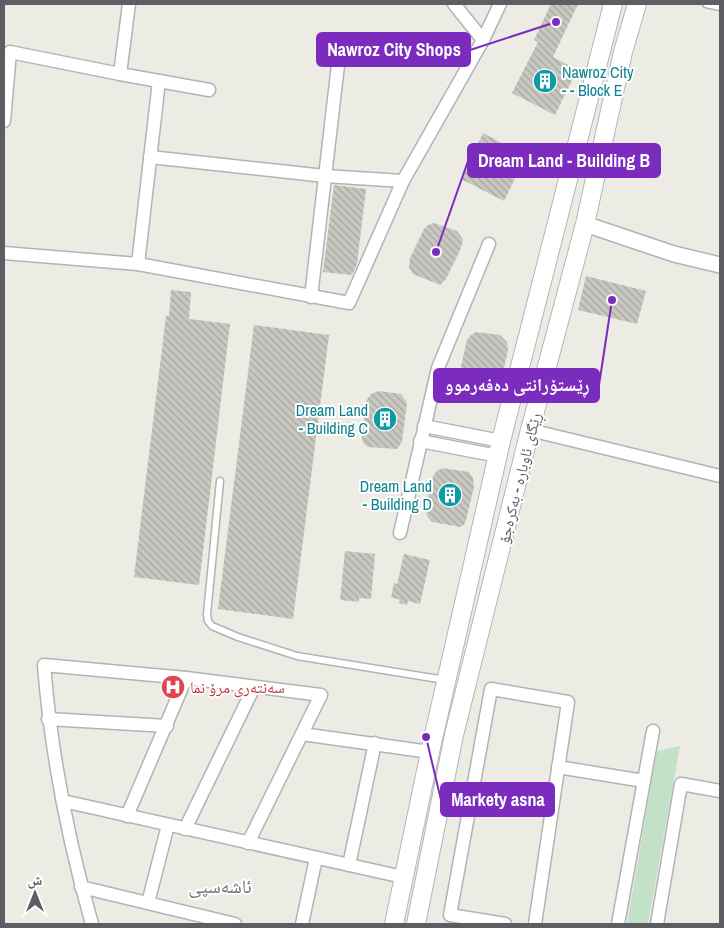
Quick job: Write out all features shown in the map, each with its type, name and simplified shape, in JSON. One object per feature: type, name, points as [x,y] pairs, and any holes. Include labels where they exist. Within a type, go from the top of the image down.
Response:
[{"type":"main road","points":[[394,924],[435,729],[499,449],[613,4]]},
{"type":"main road","name":"ڕێگای ئاوبارە - بەکرەجۆ","points":[[416,924],[454,735],[530,430],[585,224],[623,52],[637,4]]},
{"type":"main road","points":[[445,687],[445,702],[450,706],[457,707],[462,703]]},
{"type":"main road","points":[[435,729],[440,723],[445,722],[450,724],[454,735]]},
{"type":"street","points":[[120,74],[129,4]]},
{"type":"street","points":[[454,4],[483,40]]},
{"type":"street","points":[[4,253],[138,264],[349,303],[402,181],[483,40],[500,4]]},
{"type":"street","points":[[4,121],[10,52],[209,90]]},
{"type":"street","points":[[310,297],[338,65]]},
{"type":"street","points":[[138,264],[159,81]]},
{"type":"street","points":[[150,157],[325,176],[402,181]]},
{"type":"street","points":[[585,224],[674,254],[720,265]]},
{"type":"street","points":[[400,533],[438,368],[489,244]]},
{"type":"street","points":[[424,426],[499,449]]},
{"type":"street","points":[[530,430],[720,476]]},
{"type":"street","points":[[420,442],[499,449]]},
{"type":"street","points":[[92,924],[81,887],[63,802],[48,718],[44,665],[186,678],[321,695],[248,843]]},
{"type":"street","points":[[127,816],[186,678]]},
{"type":"street","points":[[185,829],[254,687]]},
{"type":"street","points":[[505,924],[450,915],[491,690],[568,702],[535,924]]},
{"type":"street","points":[[48,718],[167,726]]},
{"type":"street","points":[[618,924],[653,731]]},
{"type":"street","points":[[302,734],[430,752]]},
{"type":"street","points":[[349,865],[376,743]]},
{"type":"street","points":[[558,768],[644,781]]},
{"type":"street","points":[[657,924],[680,784],[720,791]]},
{"type":"street","points":[[63,802],[403,877]]},
{"type":"street","points":[[148,903],[168,825]]},
{"type":"street","points":[[302,924],[316,858]]},
{"type":"street","points":[[81,887],[148,903],[185,918],[235,924]]},
{"type":"lane","points":[[706,4],[720,7]]},
{"type":"lane","points":[[220,481],[207,614],[208,621],[212,626],[238,637],[297,656],[445,687]]},
{"type":"green space","points":[[680,746],[648,924],[627,924],[657,751]]},
{"type":"building","name":"Nawroz City - - Block E","points":[[551,4],[578,4],[553,57],[577,70],[555,115],[512,93],[538,42],[534,40]]},
{"type":"building","points":[[483,133],[526,156],[504,201],[461,179]]},
{"type":"building","points":[[334,185],[366,189],[357,264],[352,275],[323,272]]},
{"type":"building","points":[[434,223],[457,231],[463,239],[461,248],[446,279],[440,285],[413,274],[409,267],[410,258],[424,229]]},
{"type":"building","points":[[586,276],[646,291],[637,324],[578,310]]},
{"type":"building","points":[[171,290],[191,292],[189,319],[230,324],[199,585],[134,577],[166,316],[169,316]]},
{"type":"building","points":[[254,325],[329,335],[293,619],[218,609]]},
{"type":"building","points":[[476,332],[500,335],[507,342],[508,351],[500,384],[495,391],[466,386],[461,380],[460,371],[467,340]]},
{"type":"building","name":"Dream Land - Building C","points":[[379,391],[401,394],[407,403],[402,442],[397,449],[368,447],[362,439],[366,401],[371,394]]},
{"type":"building","name":"Dream Land - Building D","points":[[442,468],[469,472],[473,478],[474,487],[466,520],[464,525],[460,527],[432,522],[427,516],[426,507],[433,476]]},
{"type":"building","points":[[345,551],[375,554],[371,599],[359,598],[359,602],[340,600]]},
{"type":"building","points":[[404,554],[430,560],[420,604],[408,601],[407,605],[399,603],[400,600],[391,597],[394,583],[397,584]]},
{"type":"place","name":"Nawroz City Shops","points":[[556,22]]},
{"type":"place","name":"Nawroz City - - Block E","points":[[545,81]]},
{"type":"place","name":"Dream Land - Building B","points":[[436,252]]},
{"type":"place","name":"ڕێستۆرانتی دەفەرموو","points":[[612,300]]},
{"type":"place","name":"Dream Land - Building C","points":[[385,419]]},
{"type":"place","name":"Dream Land - Building D","points":[[450,495]]},
{"type":"place","name":"سەنتەرى مرۆ نما","points":[[173,687]]},
{"type":"place","name":"Markety asna","points":[[426,737]]},
{"type":"district","name":"ئاشەسپی","points":[[220,886]]}]
